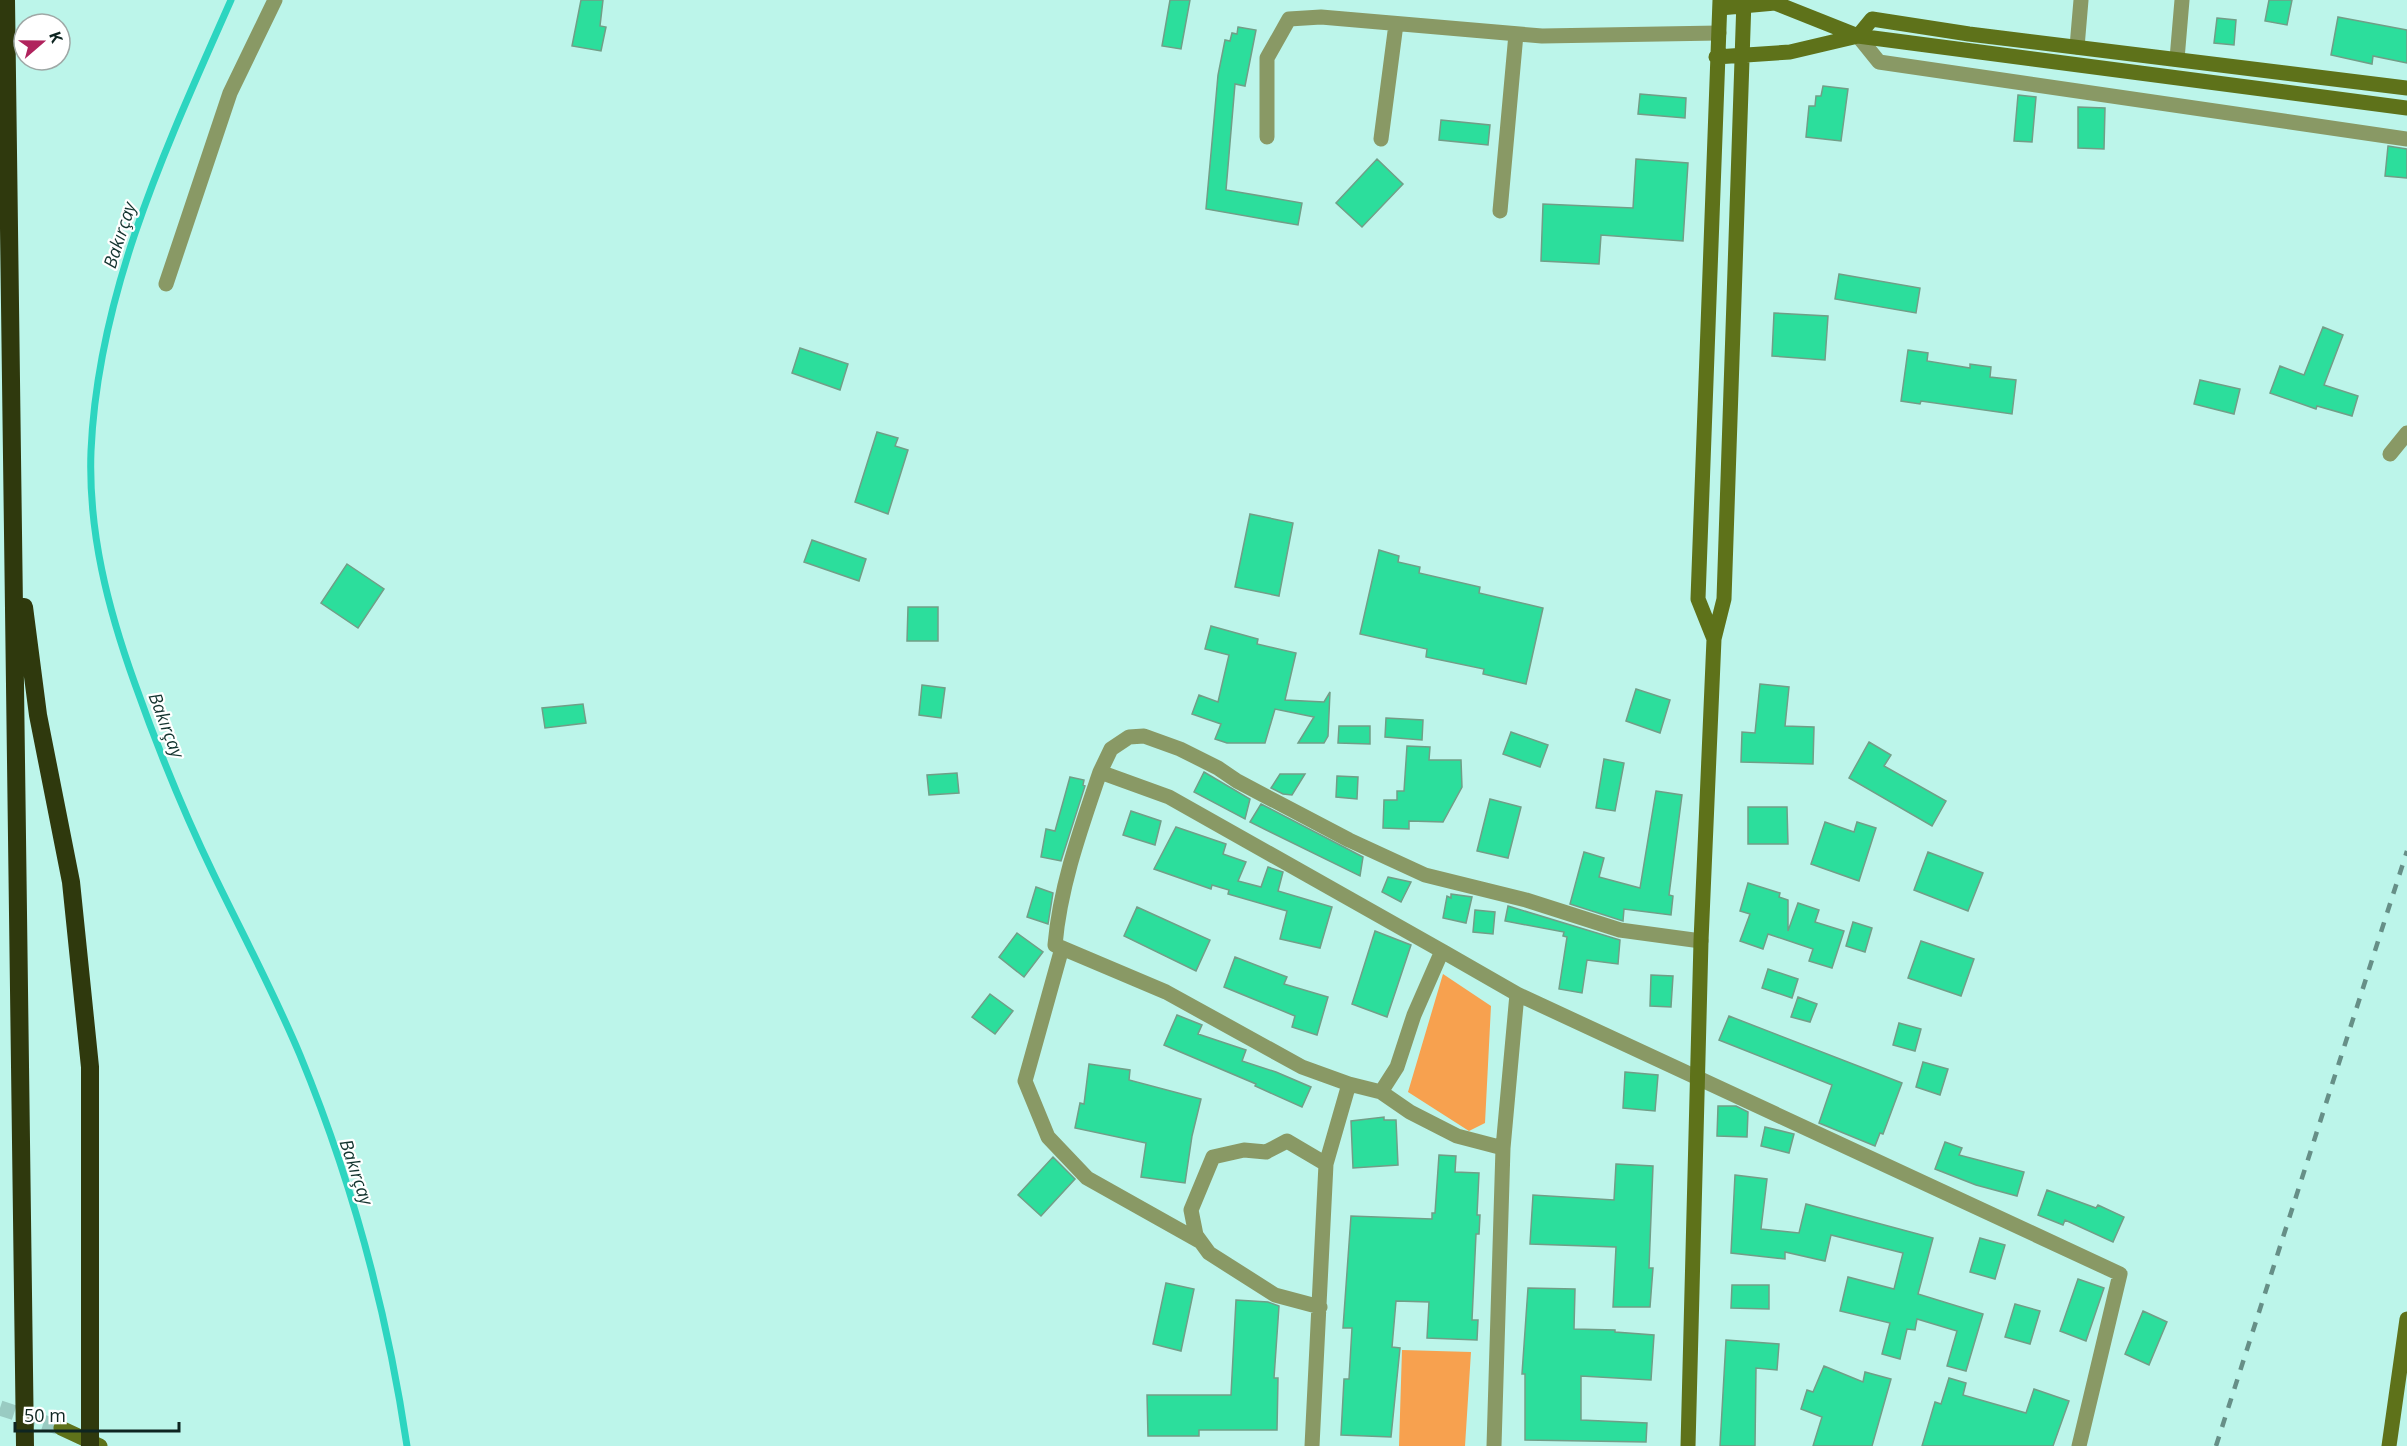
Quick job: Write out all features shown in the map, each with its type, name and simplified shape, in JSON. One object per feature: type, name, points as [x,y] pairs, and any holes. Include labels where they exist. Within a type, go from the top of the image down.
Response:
[{"type":"highway","points":[[6,0],[25,1446]]},
{"type":"highway","points":[[13,528],[38,715],[71,882],[90,1066],[93,1444]]},
{"type":"main road","points":[[1688,1446],[1701,941],[1714,639],[1724,599],[1744,2]]},
{"type":"main road","points":[[1714,639],[1698,599],[1716,57],[1720,4],[1775,3],[1858,36],[2407,108]]},
{"type":"main road","points":[[1716,57],[1790,52],[1858,36],[1872,19],[2077,47],[2407,87]]},
{"type":"main road","points":[[2389,1446],[2407,1319]]},
{"type":"main road","points":[[61,1428],[93,1444]]},
{"type":"street","points":[[166,284],[230,93],[275,0]]},
{"type":"street","points":[[2077,47],[2081,0]]},
{"type":"street","points":[[2177,59],[2182,0]]},
{"type":"street","points":[[1267,137],[1267,58],[1289,20],[1321,17],[1542,36],[1719,33]]},
{"type":"street","points":[[1381,139],[1396,24]]},
{"type":"street","points":[[1500,211],[1516,34]]},
{"type":"street","points":[[1858,36],[1879,62],[2407,139]]},
{"type":"street","points":[[2390,454],[2407,433]]},
{"type":"street","points":[[1503,1148],[1457,1136],[1410,1112],[1381,1092],[1349,1084],[1302,1067],[1166,992],[1055,945],[1057,924],[1077,841],[1100,772],[1111,749],[1129,737],[1144,736],[1190,753],[1350,840],[1425,875],[1526,900],[1620,930],[1701,941]]},
{"type":"street","points":[[1100,772],[1169,797],[1517,994],[2120,1274],[2079,1446]]},
{"type":"street","points":[[1062,948],[1025,1080],[1048,1137],[1087,1178],[1201,1242]]},
{"type":"street","points":[[1381,1092],[1397,1067],[1414,1015],[1442,951]]},
{"type":"street","points":[[1494,1446],[1503,1148],[1517,994]]},
{"type":"street","points":[[1312,1446],[1326,1164],[1349,1084]]},
{"type":"street","points":[[1320,1307],[1275,1295],[1209,1253],[1196,1235],[1191,1210],[1214,1157],[1245,1150],[1266,1152],[1287,1141],[1326,1164]]},
{"type":"shaded area","points":[[1443,974],[1491,1006],[1485,1123],[1469,1131],[1408,1092]]},
{"type":"shaded area","points":[[1402,1350],[1471,1352],[1465,1446],[1399,1446]]},
{"type":"building","points":[[581,0],[603,0],[600,26],[606,27],[601,51],[572,46]]},
{"type":"building","points":[[1170,0],[1190,0],[1181,49],[1162,46]]},
{"type":"building","points":[[2269,0],[2292,0],[2287,25],[2265,21]]},
{"type":"building","points":[[2338,17],[2407,30],[2407,63],[2373,56],[2372,64],[2331,55]]},
{"type":"building","points":[[2217,18],[2236,20],[2234,45],[2214,43]]},
{"type":"building","points":[[1238,27],[1256,30],[1245,86],[1235,84],[1226,190],[1302,203],[1298,225],[1206,209],[1218,75],[1225,40],[1230,41],[1232,33],[1237,34]]},
{"type":"building","points":[[1823,86],[1848,89],[1841,141],[1806,137],[1809,106],[1815,106],[1816,96],[1821,96]]},
{"type":"building","points":[[1640,94],[1686,98],[1685,118],[1638,114]]},
{"type":"building","points":[[2018,95],[2036,97],[2032,142],[2014,141]]},
{"type":"building","points":[[2078,107],[2105,108],[2104,149],[2078,148]]},
{"type":"building","points":[[1441,120],[1490,125],[1488,145],[1439,140]]},
{"type":"building","points":[[2388,146],[2407,149],[2407,178],[2385,176]]},
{"type":"building","points":[[1377,159],[1403,184],[1362,227],[1336,203]]},
{"type":"building","points":[[1636,159],[1688,163],[1683,241],[1601,235],[1599,264],[1541,261],[1543,204],[1633,208]]},
{"type":"building","points":[[1839,274],[1920,288],[1916,313],[1835,299]]},
{"type":"building","points":[[1774,313],[1828,316],[1825,360],[1772,356]]},
{"type":"building","points":[[2323,327],[2343,335],[2324,385],[2358,396],[2352,416],[2317,406],[2316,409],[2270,393],[2280,366],[2304,375]]},
{"type":"building","points":[[800,348],[848,364],[840,390],[792,373]]},
{"type":"building","points":[[1908,350],[1928,353],[1927,361],[1970,368],[1970,364],[1991,367],[1990,377],[2016,380],[2012,414],[1921,401],[1920,404],[1901,401]]},
{"type":"building","points":[[2200,380],[2240,389],[2234,414],[2194,404]]},
{"type":"building","points":[[877,432],[898,438],[895,446],[908,450],[888,514],[855,502]]},
{"type":"building","points":[[1250,514],[1293,523],[1279,596],[1235,587]]},
{"type":"building","points":[[812,540],[866,559],[859,581],[804,562]]},
{"type":"building","points":[[1379,550],[1399,556],[1398,562],[1420,567],[1419,573],[1480,587],[1479,593],[1543,608],[1526,684],[1483,674],[1484,669],[1426,657],[1427,649],[1360,634]]},
{"type":"building","points":[[347,564],[384,589],[358,628],[321,603]]},
{"type":"building","points":[[908,607],[938,607],[938,641],[907,641]]},
{"type":"building","points":[[1211,626],[1258,639],[1257,644],[1296,653],[1285,700],[1324,702],[1330,692],[1328,736],[1324,743],[1298,743],[1314,717],[1275,709],[1265,743],[1227,743],[1215,739],[1221,724],[1192,714],[1199,695],[1218,702],[1229,655],[1205,649]]},
{"type":"building","points":[[1760,684],[1789,687],[1785,726],[1814,727],[1813,764],[1741,762],[1742,732],[1755,733]]},
{"type":"building","points":[[922,685],[945,688],[941,718],[919,715]]},
{"type":"building","points":[[1636,689],[1670,700],[1660,733],[1626,721]]},
{"type":"building","points":[[583,704],[586,723],[545,728],[542,708]]},
{"type":"building","points":[[1386,718],[1423,720],[1422,740],[1385,737]]},
{"type":"building","points":[[1339,726],[1370,726],[1370,744],[1338,743]]},
{"type":"building","points":[[1511,732],[1548,745],[1540,767],[1503,754]]},
{"type":"building","points":[[1869,742],[1891,755],[1884,766],[1946,801],[1932,826],[1849,778]]},
{"type":"building","points":[[1407,746],[1430,747],[1429,760],[1461,760],[1462,787],[1443,822],[1409,821],[1409,829],[1383,828],[1384,800],[1397,800],[1397,791],[1404,791]]},
{"type":"building","points":[[1604,759],[1624,763],[1615,811],[1596,808]]},
{"type":"building","points":[[1204,772],[1250,799],[1245,819],[1194,792]]},
{"type":"building","points":[[957,773],[959,793],[929,795],[927,775]]},
{"type":"building","points":[[1280,774],[1305,774],[1292,795],[1283,794],[1271,788]]},
{"type":"building","points":[[1337,776],[1358,777],[1357,799],[1336,797]]},
{"type":"building","points":[[1070,777],[1084,780],[1083,785],[1085,786],[1061,861],[1041,857],[1046,829],[1055,831]]},
{"type":"building","points":[[1656,791],[1682,795],[1669,895],[1673,896],[1671,915],[1624,909],[1623,921],[1570,904],[1584,852],[1604,858],[1599,877],[1640,888]]},
{"type":"building","points":[[1490,799],[1521,807],[1508,858],[1477,851]]},
{"type":"building","points":[[1261,804],[1363,857],[1360,876],[1250,822]]},
{"type":"building","points":[[1748,807],[1787,807],[1788,844],[1748,844]]},
{"type":"building","points":[[1131,811],[1161,821],[1155,845],[1123,835]]},
{"type":"building","points":[[1825,822],[1854,832],[1857,822],[1876,828],[1859,881],[1811,864]]},
{"type":"building","points":[[1176,827],[1226,844],[1223,854],[1246,862],[1238,881],[1261,887],[1268,867],[1283,872],[1278,891],[1332,907],[1320,948],[1280,939],[1287,911],[1228,894],[1229,890],[1212,885],[1211,889],[1154,869]]},
{"type":"building","points":[[1928,852],[1983,873],[1968,911],[1914,890]]},
{"type":"building","points":[[1388,877],[1411,882],[1401,902],[1382,892]]},
{"type":"building","points":[[1748,883],[1780,893],[1779,897],[1788,900],[1788,931],[1798,903],[1819,910],[1815,922],[1844,931],[1832,968],[1809,961],[1813,949],[1768,934],[1763,949],[1740,941],[1750,914],[1740,911]]},
{"type":"building","points":[[1036,887],[1053,893],[1048,924],[1027,917]]},
{"type":"building","points":[[1451,894],[1472,897],[1466,923],[1443,918],[1447,896],[1451,898]]},
{"type":"building","points":[[1508,906],[1620,940],[1618,964],[1587,960],[1582,993],[1559,989],[1567,937],[1563,936],[1564,932],[1505,921]]},
{"type":"building","points":[[1137,907],[1210,940],[1196,971],[1124,936]]},
{"type":"building","points":[[1475,910],[1495,912],[1493,934],[1473,932]]},
{"type":"building","points":[[1853,922],[1872,928],[1865,952],[1846,946]]},
{"type":"building","points":[[1375,931],[1411,945],[1387,1017],[1352,1004]]},
{"type":"building","points":[[1017,933],[1043,952],[1024,977],[999,957]]},
{"type":"building","points":[[1921,941],[1974,959],[1961,996],[1908,978]]},
{"type":"building","points":[[1235,957],[1287,977],[1284,984],[1328,997],[1317,1035],[1292,1027],[1295,1016],[1224,987]]},
{"type":"building","points":[[1768,969],[1798,979],[1792,998],[1762,988]]},
{"type":"building","points":[[1651,975],[1673,976],[1671,1007],[1650,1006]]},
{"type":"building","points":[[990,994],[1013,1011],[995,1034],[972,1017]]},
{"type":"building","points":[[1798,997],[1817,1004],[1810,1022],[1791,1017]]},
{"type":"building","points":[[1177,1015],[1202,1025],[1198,1034],[1246,1050],[1242,1061],[1311,1087],[1302,1107],[1255,1086],[1256,1084],[1164,1045]]},
{"type":"building","points":[[1729,1016],[1902,1083],[1883,1134],[1880,1133],[1875,1146],[1819,1123],[1832,1085],[1719,1040]]},
{"type":"building","points":[[1899,1023],[1921,1029],[1915,1051],[1893,1045]]},
{"type":"building","points":[[1923,1062],[1948,1069],[1940,1095],[1916,1087]]},
{"type":"building","points":[[1089,1064],[1130,1070],[1129,1080],[1201,1099],[1192,1136],[1185,1183],[1141,1177],[1146,1143],[1075,1128],[1080,1103],[1084,1104]]},
{"type":"building","points":[[1625,1072],[1658,1075],[1655,1111],[1623,1108]]},
{"type":"building","points":[[1718,1106],[1736,1106],[1748,1112],[1747,1137],[1717,1136]]},
{"type":"building","points":[[1384,1117],[1384,1120],[1396,1120],[1398,1165],[1353,1168],[1351,1121]]},
{"type":"building","points":[[1765,1127],[1794,1134],[1789,1153],[1761,1146]]},
{"type":"building","points":[[1945,1142],[1962,1148],[1959,1155],[2024,1172],[2017,1196],[1976,1185],[1935,1169]]},
{"type":"building","points":[[1439,1155],[1456,1156],[1455,1172],[1479,1173],[1477,1215],[1480,1215],[1479,1234],[1476,1234],[1472,1320],[1478,1320],[1477,1340],[1427,1338],[1429,1302],[1396,1301],[1392,1347],[1400,1348],[1391,1437],[1341,1435],[1344,1379],[1349,1379],[1352,1328],[1343,1328],[1351,1216],[1432,1219],[1432,1213],[1435,1213]]},
{"type":"building","points":[[1053,1157],[1075,1179],[1041,1216],[1018,1195]]},
{"type":"building","points":[[1616,1164],[1653,1166],[1649,1268],[1653,1268],[1650,1307],[1613,1307],[1616,1247],[1530,1244],[1533,1195],[1614,1200]]},
{"type":"building","points":[[1735,1175],[1767,1179],[1761,1229],[1799,1233],[1806,1204],[1933,1238],[1918,1294],[1983,1314],[1966,1371],[1947,1366],[1957,1331],[1917,1319],[1915,1330],[1907,1329],[1900,1359],[1882,1354],[1890,1323],[1840,1311],[1848,1277],[1894,1289],[1903,1253],[1831,1235],[1825,1261],[1785,1252],[1785,1259],[1731,1253]]},
{"type":"building","points":[[2047,1190],[2096,1208],[2098,1205],[2124,1217],[2113,1242],[2065,1220],[2063,1225],[2038,1215]]},
{"type":"building","points":[[1980,1238],[2005,1245],[1995,1279],[1970,1272]]},
{"type":"building","points":[[2078,1279],[2104,1288],[2086,1341],[2060,1331]]},
{"type":"building","points":[[1166,1283],[1194,1289],[1181,1351],[1153,1344]]},
{"type":"building","points":[[1732,1285],[1769,1285],[1769,1309],[1731,1308]]},
{"type":"building","points":[[1528,1288],[1575,1289],[1574,1329],[1615,1330],[1615,1332],[1654,1335],[1651,1380],[1581,1376],[1581,1420],[1647,1423],[1646,1442],[1525,1440],[1525,1374],[1522,1374]]},
{"type":"building","points":[[1236,1300],[1268,1302],[1279,1306],[1274,1378],[1278,1378],[1277,1430],[1199,1430],[1199,1436],[1148,1436],[1147,1395],[1231,1395]]},
{"type":"building","points":[[2015,1304],[2040,1311],[2030,1344],[2005,1337]]},
{"type":"building","points":[[2143,1311],[2167,1322],[2149,1365],[2125,1354]]},
{"type":"building","points":[[1726,1340],[1779,1344],[1777,1370],[1756,1368],[1755,1446],[1720,1446]]},
{"type":"building","points":[[1824,1366],[1863,1382],[1865,1372],[1891,1379],[1872,1446],[1813,1446],[1822,1417],[1801,1409],[1807,1390],[1813,1392]]},
{"type":"building","points":[[1949,1378],[1966,1383],[1963,1395],[2026,1413],[2034,1389],[2069,1401],[2053,1446],[1922,1446],[1935,1402],[1941,1404]]},
{"type":"waterway","name":"Bakırçay","points":[[231,0],[160,164],[121,276],[96,392],[91,451],[96,541],[116,627],[153,733],[203,852],[290,1032],[336,1150],[366,1247],[378,1296],[407,1446]]},
{"type":"tunnel","points":[[0,1408],[61,1428]]},
{"type":"railway","points":[[2216,1446],[2407,851]]}]
